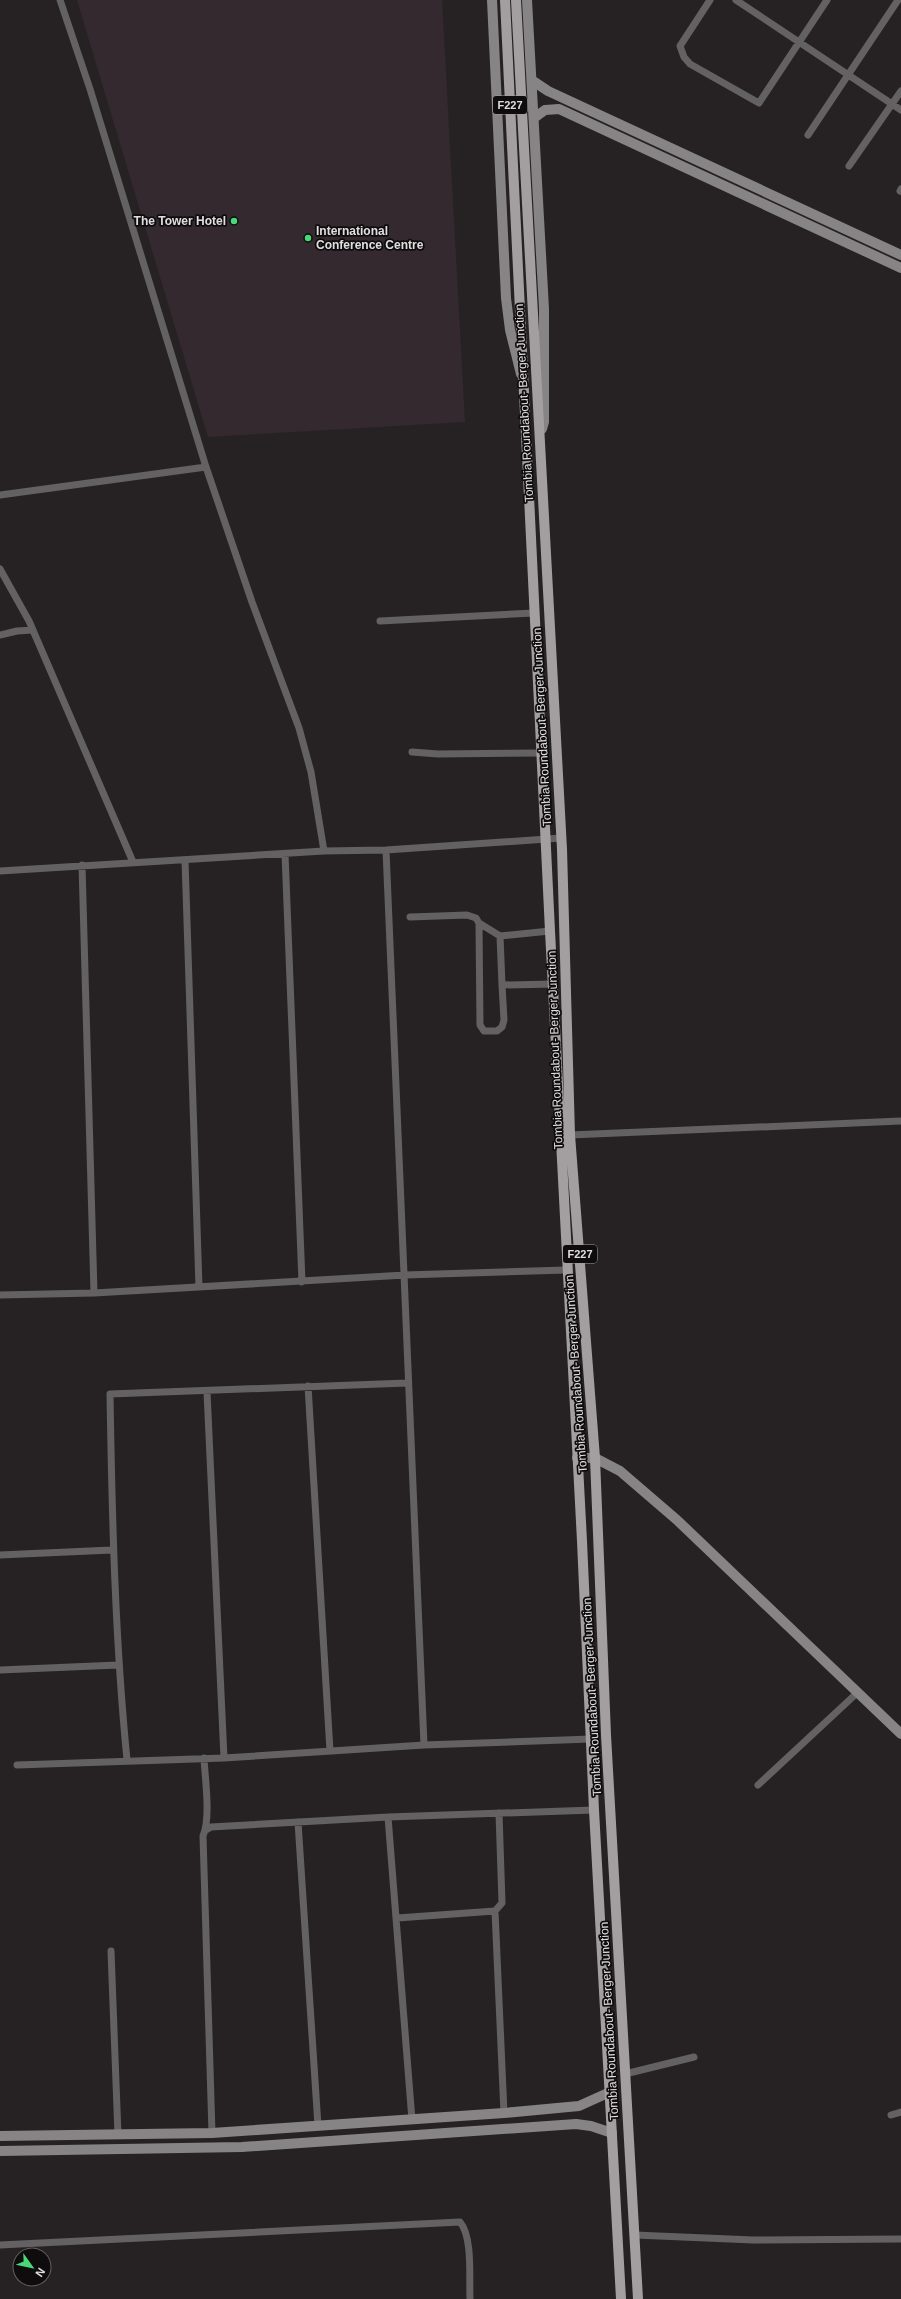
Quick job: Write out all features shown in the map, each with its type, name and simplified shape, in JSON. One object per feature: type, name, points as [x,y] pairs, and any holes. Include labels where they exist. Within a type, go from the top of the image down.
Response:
[{"type":"main road","name":"Tombia Roundabout- Berger Junction","points":[[505,0],[545,838],[554,984],[566,1270],[621,2299]]},
{"type":"main road","name":"Tombia Roundabout- Berger Junction","points":[[516,0],[561,838],[570,1135],[595,1458],[606,1735],[638,2299]]},
{"type":"street","points":[[60,0],[90,89],[206,467],[252,602],[299,728],[311,772],[324,851]]},
{"type":"street","points":[[492,0],[506,298],[510,330],[523,379]]},
{"type":"street","points":[[527,0],[533,81],[544,309],[544,422],[539,441]]},
{"type":"street","points":[[710,0],[680,46],[684,57],[690,64],[759,103],[827,0]]},
{"type":"street","points":[[736,0],[901,110]]},
{"type":"street","points":[[808,135],[898,0]]},
{"type":"street","points":[[533,81],[548,91],[901,256]]},
{"type":"street","points":[[849,166],[901,91]]},
{"type":"street","points":[[534,118],[545,110],[559,109],[901,268]]},
{"type":"street","points":[[0,496],[206,467]]},
{"type":"street","points":[[0,569],[33,630],[133,862]]},
{"type":"street","points":[[380,621],[534,613]]},
{"type":"street","points":[[0,635],[17,631],[33,630]]},
{"type":"street","points":[[412,752],[438,754],[541,753]]},
{"type":"street","points":[[0,871],[324,851],[386,850],[561,838]]},
{"type":"street","points":[[386,850],[405,1276],[407,1383],[424,1745]]},
{"type":"street","points":[[285,854],[302,1282]]},
{"type":"street","points":[[185,860],[199,1287]]},
{"type":"street","points":[[82,865],[94,1292]]},
{"type":"street","points":[[410,917],[467,915],[476,918],[478,923],[480,1025],[484,1031],[497,1031],[503,1024],[500,936]]},
{"type":"street","points":[[478,923],[500,936],[550,931]]},
{"type":"street","points":[[502,986],[554,984]]},
{"type":"street","points":[[570,1135],[901,1121]]},
{"type":"street","points":[[0,1295],[566,1270]]},
{"type":"street","points":[[127,1760],[118,1665],[112,1550],[110,1394],[207,1392],[308,1386],[407,1383]]},
{"type":"street","points":[[308,1386],[330,1750]]},
{"type":"street","points":[[207,1392],[224,1758]]},
{"type":"street","points":[[577,1458],[595,1458],[620,1471],[676,1520],[901,1734]]},
{"type":"street","points":[[0,1555],[112,1550]]},
{"type":"street","points":[[0,1670],[118,1665]]},
{"type":"street","points":[[758,1785],[857,1693]]},
{"type":"street","points":[[17,1765],[127,1760],[224,1758],[424,1745],[591,1739]]},
{"type":"street","points":[[204,1758],[206,1830],[203,1836],[212,2133]]},
{"type":"street","points":[[206,1830],[211,1827],[388,1817],[594,1810]]},
{"type":"street","points":[[499,1813],[502,1903],[495,1911],[504,2113]]},
{"type":"street","points":[[388,1817],[412,2120]]},
{"type":"street","points":[[298,1822],[318,2126]]},
{"type":"street","points":[[397,1918],[495,1911]]},
{"type":"street","points":[[111,1951],[118,2135]]},
{"type":"street","points":[[626,2074],[694,2057]]},
{"type":"street","points":[[0,2136],[212,2133],[412,2120],[579,2106],[610,2092]]},
{"type":"street","points":[[891,2115],[901,2112]]},
{"type":"street","points":[[0,2151],[260,2145],[576,2124],[591,2126],[612,2133]]},
{"type":"street","points":[[259,2130],[260,2145]]},
{"type":"street","points":[[0,2246],[460,2222],[464,2227],[468,2238],[470,2299]]},
{"type":"street","points":[[635,2235],[753,2240],[901,2239]]},
{"type":"shaded area","points":[[77,0],[442,0],[465,422],[208,437]]},
{"type":"place","name":"The Tower Hotel","points":[[234,221]]},
{"type":"place","name":"International Conference Centre","points":[[308,238]]}]
